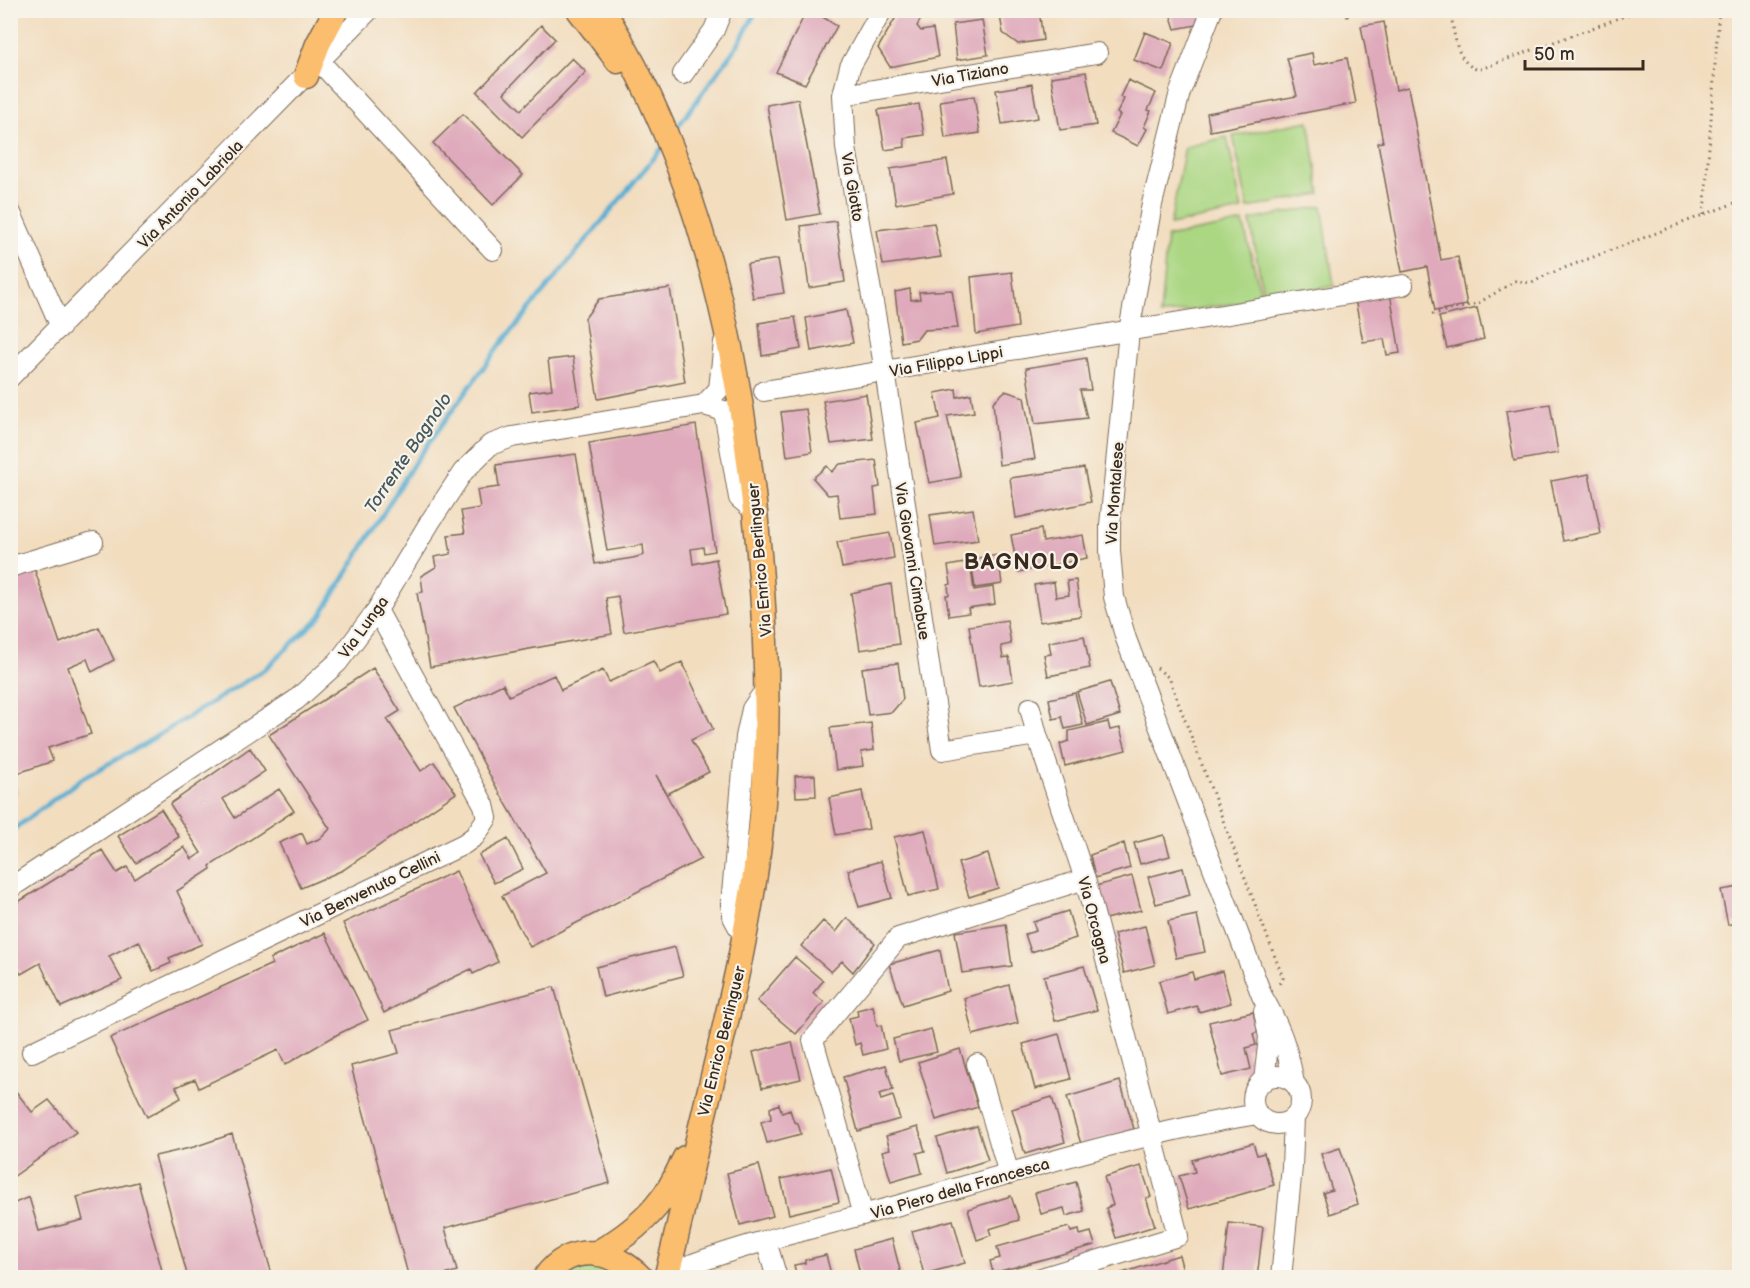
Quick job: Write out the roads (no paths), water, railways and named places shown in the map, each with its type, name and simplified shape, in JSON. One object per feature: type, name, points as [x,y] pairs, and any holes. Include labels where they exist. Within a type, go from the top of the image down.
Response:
[{"type":"main road","points":[[313,69],[318,44],[336,10]]},
{"type":"main road","points":[[579,10],[615,59],[640,80]]},
{"type":"main road","name":"Via Enrico Berlinguer","points":[[603,10],[640,80],[680,169],[710,261],[726,326],[744,423],[756,512],[768,686],[762,816],[745,939],[700,1129]]},
{"type":"main road","points":[[622,10],[638,47],[654,109]]},
{"type":"main road","points":[[597,1253],[617,1242],[640,1224],[664,1198],[700,1129]]},
{"type":"main road","points":[[666,1276],[700,1129]]},
{"type":"main road","points":[[545,1278],[555,1266],[564,1260],[580,1254],[597,1253],[614,1257],[629,1265],[641,1278]]},
{"type":"street","name":"Via Antonio Labriola","points":[[10,377],[369,10]]},
{"type":"street","points":[[683,74],[714,30],[722,10]]},
{"type":"street","name":"Via Giotto","points":[[882,10],[850,67],[843,95],[846,148],[885,371]]},
{"type":"street","name":"Via Montalese","points":[[1212,10],[1180,92],[1152,204],[1129,331],[1110,525],[1110,550],[1114,597],[1138,674],[1267,995],[1288,1052],[1294,1083],[1298,1089],[1301,1104],[1294,1117],[1292,1167],[1281,1278]]},
{"type":"street","name":"Via Tiziano","points":[[843,95],[1097,53]]},
{"type":"street","points":[[313,69],[492,250]]},
{"type":"street","points":[[10,211],[61,327]]},
{"type":"street","name":"Via Filippo Lippi","points":[[764,391],[1403,285]]},
{"type":"street","points":[[726,326],[719,389],[704,405],[724,411],[740,498],[756,512]]},
{"type":"street","name":"Via Giovanni Cimabue","points":[[885,371],[942,750],[1037,735]]},
{"type":"street","name":"Via Lunga","points":[[10,888],[296,700],[338,662],[378,610],[430,522],[463,472],[490,445],[512,437],[704,405]]},
{"type":"street","points":[[10,567],[93,542]]},
{"type":"street","name":"Via Benvenuto Cellini","points":[[32,1052],[464,844],[475,836],[487,818],[484,805],[378,610]]},
{"type":"street","name":"Via Orcagna","points":[[1030,708],[1085,879],[1178,1236],[1041,1278]]},
{"type":"street","points":[[863,1215],[813,1040],[898,938],[1085,879]]},
{"type":"street","name":"Via Montalese","points":[[1263,1118],[1254,1100],[1259,1086],[1264,1081],[1269,1037],[1267,995]]},
{"type":"street","points":[[977,1064],[1009,1174]]},
{"type":"street","points":[[1264,1081],[1279,1077],[1294,1083]]},
{"type":"street","points":[[1263,1118],[1282,1124],[1294,1117]]},
{"type":"street","points":[[1263,1118],[1292,1167]]},
{"type":"street","name":"Via Piero della Francesca","points":[[666,1276],[696,1262],[766,1240],[1152,1134],[1263,1118]]},
{"type":"street","points":[[766,1240],[777,1278]]},
{"type":"waterway","name":"Torrente Bagnolo","points":[[674,132],[739,43],[757,10]]},
{"type":"waterway","name":"Torrente Bagnolo","points":[[10,832],[81,779],[144,744],[264,670],[320,617],[414,463],[500,345],[662,148]]},
{"type":"district","name":"BAGNOLO","points":[[1022,561]]}]
